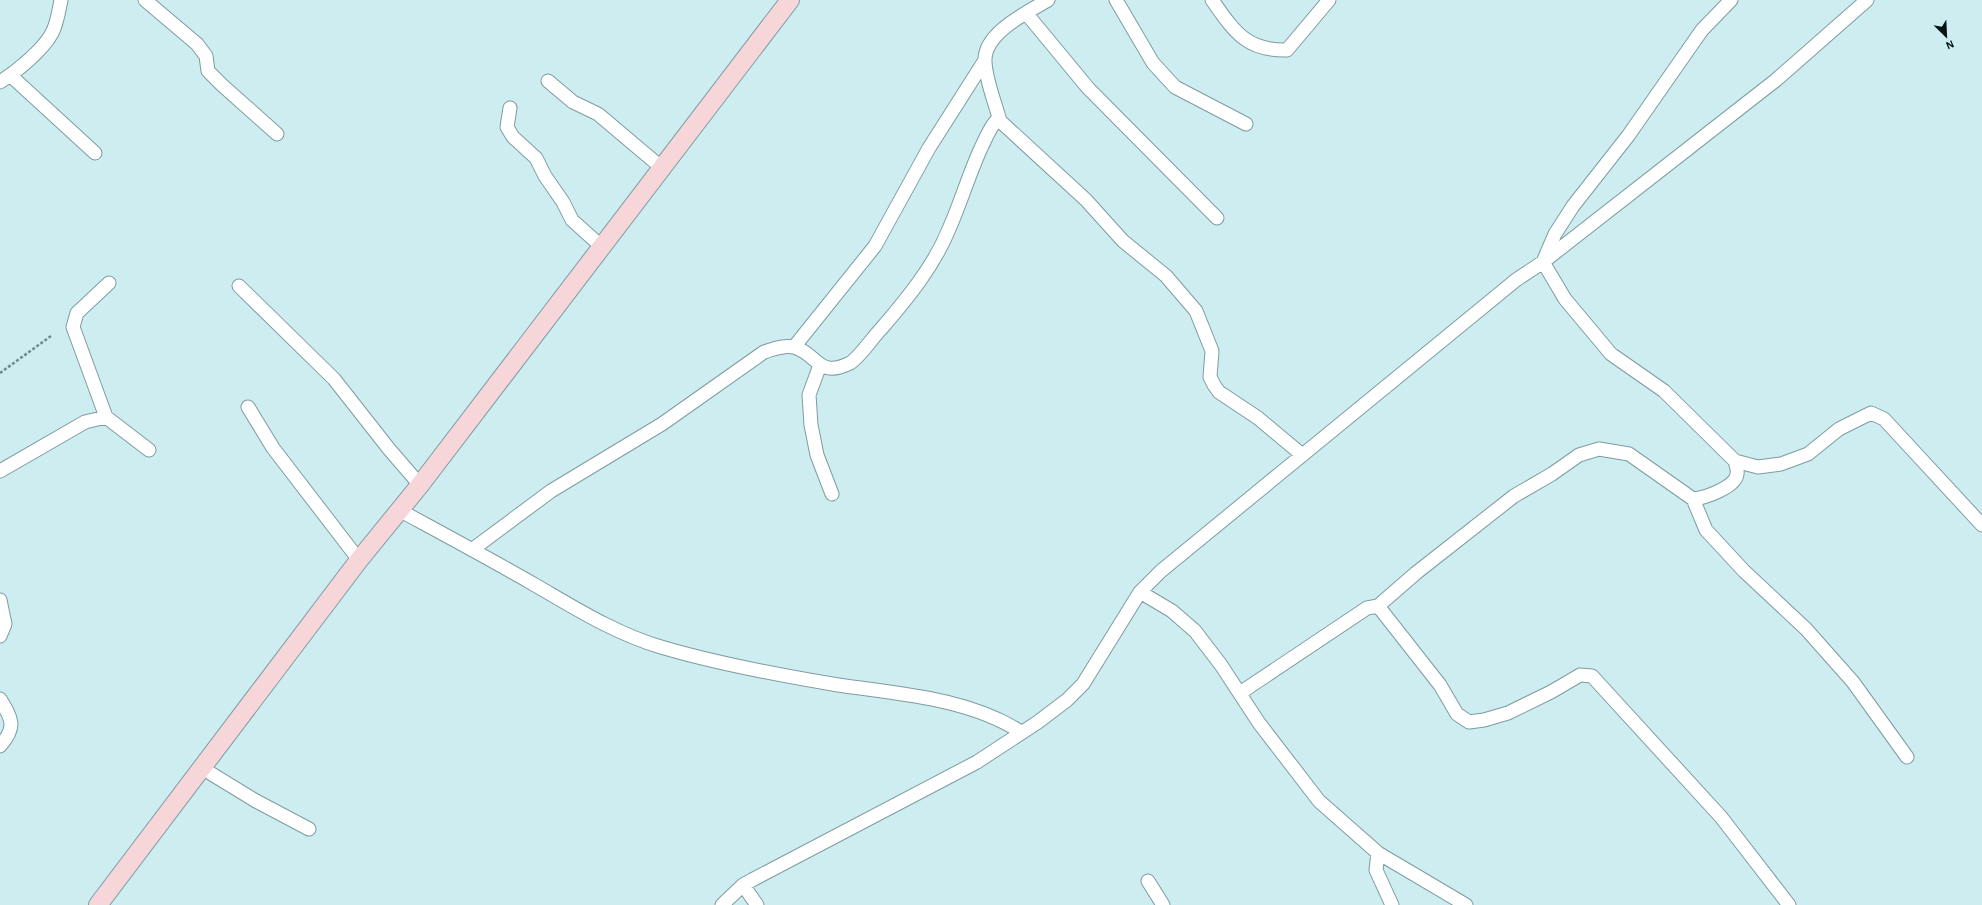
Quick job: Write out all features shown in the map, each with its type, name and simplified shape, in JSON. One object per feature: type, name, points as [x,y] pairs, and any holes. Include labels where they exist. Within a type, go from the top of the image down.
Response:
[{"type":"main road","points":[[98,905],[359,560],[420,485],[790,0]]},
{"type":"street","points":[[61,0],[52,33],[41,47],[5,79],[95,153]]},
{"type":"street","points":[[145,0],[197,44],[206,56],[208,71],[277,134]]},
{"type":"street","points":[[794,347],[875,246],[929,148],[985,60],[997,33],[1048,0]]},
{"type":"street","points":[[1116,0],[1153,63],[1175,87],[1246,124]]},
{"type":"street","points":[[1212,0],[1233,31],[1249,42],[1270,51],[1288,50],[1329,0]]},
{"type":"street","points":[[1543,262],[1555,234],[1573,206],[1628,136],[1702,30],[1731,0]]},
{"type":"street","points":[[722,905],[743,885],[977,762],[1067,700],[1083,684],[1140,592],[1161,571],[1301,454],[1516,280],[1543,262],[1770,85],[1867,0]]},
{"type":"street","points":[[1026,13],[1088,88],[1217,218]]},
{"type":"street","points":[[985,60],[1000,121],[1086,200],[1123,241],[1166,276],[1196,310],[1212,351],[1210,377],[1219,392],[1258,418],[1301,454]]},
{"type":"street","points":[[548,81],[573,102],[598,114],[662,168]]},
{"type":"street","points":[[510,108],[508,127],[513,137],[536,158],[545,176],[563,202],[572,220],[602,247]]},
{"type":"street","points":[[473,549],[551,491],[662,424],[764,352],[781,346],[794,347],[808,355],[820,365],[832,368],[852,362],[895,312],[919,281],[949,230],[970,173],[987,135],[996,121],[1000,121]]},
{"type":"street","points":[[1543,262],[1564,299],[1611,354],[1664,391],[1735,461],[1758,467],[1781,464],[1808,454],[1839,429],[1871,413],[1884,419],[1982,525]]},
{"type":"street","points":[[109,283],[77,313],[73,327],[106,417],[149,450]]},
{"type":"street","points":[[239,286],[334,379],[389,449],[420,485]]},
{"type":"street","points":[[820,365],[809,396],[811,425],[817,455],[832,494]]},
{"type":"street","points":[[248,407],[273,448],[359,560]]},
{"type":"street","points":[[0,471],[85,422],[106,417]]},
{"type":"street","points":[[1240,693],[1367,608],[1378,606],[1416,573],[1514,496],[1552,474],[1579,455],[1599,449],[1629,454],[1693,499],[1706,530],[1744,571],[1806,629],[1848,676],[1907,757]]},
{"type":"street","points":[[1693,499],[1708,497],[1733,482],[1738,474],[1735,461]]},
{"type":"street","points":[[400,510],[473,549],[581,611],[646,643],[712,662],[941,702],[994,717],[1006,722],[1021,732]]},
{"type":"street","points":[[1140,592],[1172,611],[1195,631],[1221,665],[1259,723],[1319,801],[1378,853],[1466,905]]},
{"type":"street","points":[[0,600],[5,624],[0,636]]},
{"type":"street","points":[[1378,606],[1440,685],[1457,714],[1469,722],[1484,720],[1508,713],[1551,692],[1580,675],[1592,676],[1721,817],[1789,905]]},
{"type":"street","points":[[0,699],[11,720],[11,731],[0,746]]},
{"type":"street","points":[[202,768],[256,801],[309,829]]},
{"type":"street","points":[[1378,853],[1376,870],[1392,905]]},
{"type":"street","points":[[1148,881],[1163,905]]},
{"type":"street","points":[[743,885],[757,905]]},
{"type":"path","points":[[0,373],[51,336]]}]
